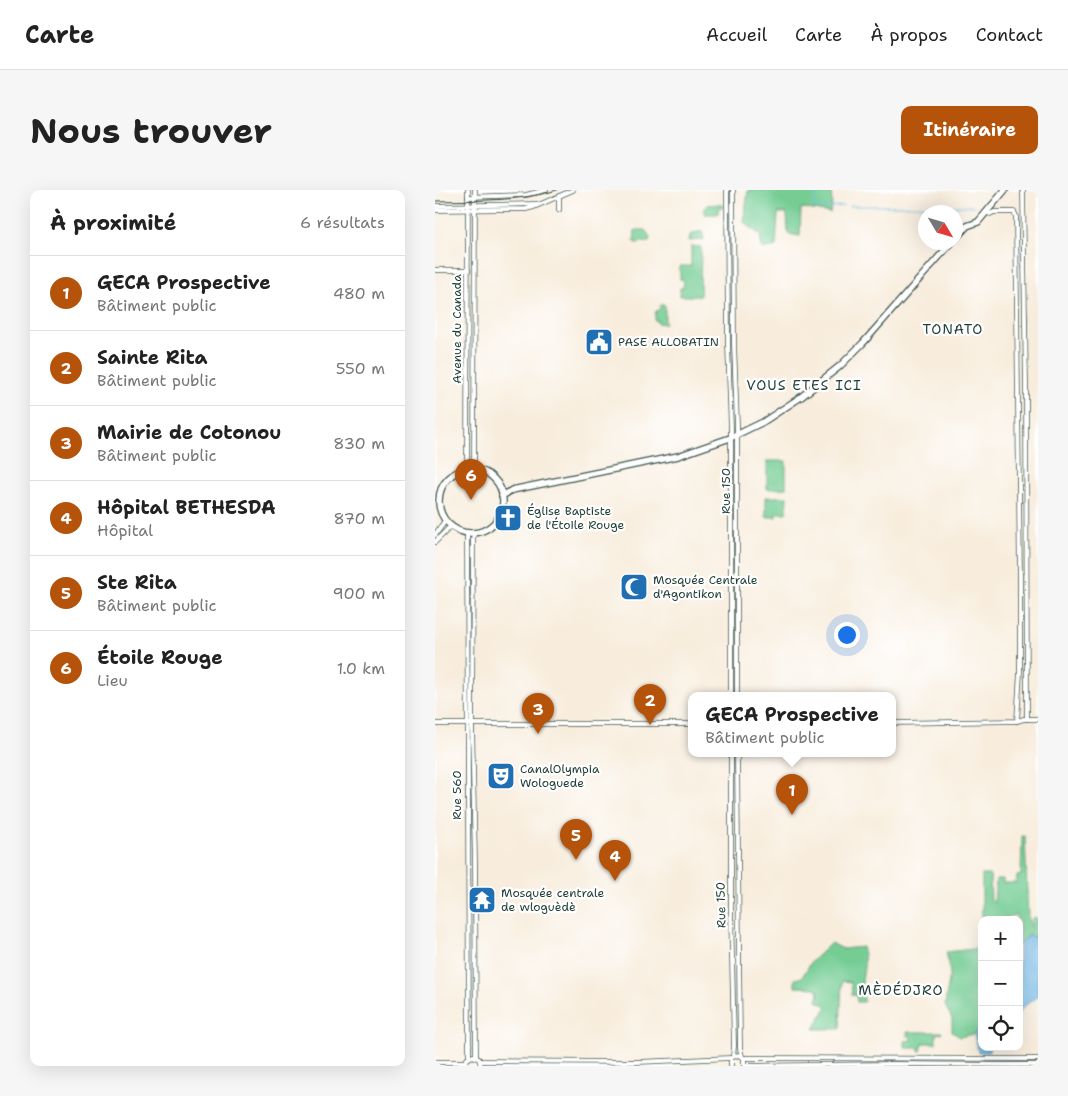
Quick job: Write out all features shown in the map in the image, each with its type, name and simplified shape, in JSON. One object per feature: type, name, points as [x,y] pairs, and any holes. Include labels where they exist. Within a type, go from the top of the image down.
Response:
[{"type":"highway","points":[[963,230],[967,226],[978,222],[1005,190]]},
{"type":"highway","points":[[502,496],[512,490],[677,456],[733,436],[763,422],[790,405],[840,366],[863,343],[945,250]]},
{"type":"highway","points":[[474,468],[484,471],[493,477],[499,486],[502,496],[501,509],[495,521],[485,529],[467,532],[451,526],[445,521],[438,512],[437,504],[445,481],[455,472],[474,468]]},
{"type":"main road","name":"Avenue du Canada","points":[[467,468],[468,190]]},
{"type":"main road","name":"Avenue du Canada","points":[[474,468],[475,190]]},
{"type":"main road","points":[[468,197],[526,195],[546,190]]},
{"type":"main road","points":[[435,210],[475,207],[526,209],[573,190]]},
{"type":"main road","points":[[727,190],[733,436]]},
{"type":"main road","points":[[733,190],[733,436]]},
{"type":"main road","points":[[1023,190],[1026,384],[1025,719]]},
{"type":"main road","points":[[559,196],[559,210]]},
{"type":"main road","points":[[435,206],[467,208]]},
{"type":"main road","points":[[987,212],[989,214],[994,212],[1014,212],[1016,216],[1020,584],[1020,672],[1017,721]]},
{"type":"main road","points":[[435,270],[474,270]]},
{"type":"main road","name":"Rue 150","points":[[731,692],[733,436]]},
{"type":"main road","name":"Rue 150","points":[[733,436],[738,654],[737,692]]},
{"type":"main road","points":[[435,535],[445,521]]},
{"type":"main road","points":[[435,542],[451,526]]},
{"type":"main road","name":"Rue 560","points":[[467,532],[469,1057]]},
{"type":"main road","name":"Rue 560","points":[[474,532],[472,724],[476,1056]]},
{"type":"main road","points":[[731,654],[738,654]]},
{"type":"main road","points":[[896,723],[1038,719]]},
{"type":"main road","points":[[435,724],[688,724]]},
{"type":"main road","name":"Rue 150","points":[[731,757],[731,902],[734,1046],[731,1066]]},
{"type":"main road","name":"Rue 150","points":[[737,757],[740,1049],[744,1066]]},
{"type":"main road","points":[[435,1062],[465,1064],[469,1057],[476,1056],[481,1064],[638,1062],[732,1057],[738,1055],[743,1057],[1038,1059]]},
{"type":"main road","points":[[744,1066],[1038,1065]]},
{"type":"green space","points":[[748,190],[831,190],[832,203],[830,213],[801,208],[800,236],[788,234],[787,213],[778,213],[776,246],[762,249],[760,235],[744,222]]},
{"type":"green space","points":[[719,204],[724,206],[718,209],[718,214],[705,214],[703,211],[708,205]]},
{"type":"green space","points":[[635,230],[646,230],[650,238],[649,242],[635,243]]},
{"type":"green space","points":[[702,232],[703,240],[689,241],[690,235]]},
{"type":"green space","points":[[691,246],[701,247],[700,296],[680,296],[680,288],[683,288],[684,281],[680,279],[680,266],[691,266]]},
{"type":"green space","points":[[660,305],[665,305],[665,324],[655,321],[656,311],[660,309]]},
{"type":"green space","points":[[767,461],[786,461],[786,488],[767,489]]},
{"type":"green space","points":[[766,497],[787,497],[786,513],[776,513],[776,517],[766,517]]},
{"type":"green space","points":[[1022,836],[1025,836],[1028,918],[1030,919],[1031,929],[1033,917],[1038,919],[1038,939],[1029,935],[1023,940],[1023,916],[982,916],[982,875],[990,875],[991,901],[994,902],[996,879],[1003,879],[1003,883],[1016,883],[1017,876],[1021,875]]},
{"type":"green space","points":[[831,943],[843,949],[862,947],[864,959],[862,983],[864,1002],[857,1002],[856,995],[852,995],[851,982],[842,981],[840,1029],[814,1029],[827,1006],[817,1001],[819,993],[817,988],[795,987],[795,979],[802,977],[812,961]]},
{"type":"green space","points":[[978,948],[978,1030],[974,1034],[959,1037],[952,1031],[952,1019],[945,1005],[950,973],[946,952]]},
{"type":"green space","points":[[907,1032],[942,1033],[936,1034],[936,1043],[923,1043],[921,1051],[919,1051],[919,1048],[905,1048],[905,1041],[911,1040],[911,1036],[907,1036]]},
{"type":"water","points":[[1030,935],[1038,939],[1038,996],[1023,1007],[1023,961],[1023,941]]},
{"type":"water","points":[[978,1030],[978,1051],[989,1052],[978,1052],[974,1034]]},
{"type":"waterway","points":[[818,190],[813,208],[843,206]]},
{"type":"waterway","points":[[849,206],[974,206]]},
{"type":"waterway","points":[[1000,207],[1014,207],[1020,213],[1021,267]]},
{"type":"waterway","points":[[1021,273],[1021,369]]},
{"type":"waterway","points":[[471,756],[473,906]]},
{"type":"waterway","points":[[472,914],[473,1053]]},
{"type":"railway","points":[[435,201],[527,197],[557,190]]},
{"type":"place","name":"PASE ALLOBATIN","points":[[599,342]]},
{"type":"place","name":"Étoile Rouge","points":[[471,500]]},
{"type":"place","name":"Église Baptiste de l'Étoile Rouge","points":[[508,518]]},
{"type":"place","name":"Mosquée Centrale d'Agontikon","points":[[634,587]]},
{"type":"place","name":"Sainte Rita","points":[[650,725]]},
{"type":"place","name":"Mairie de Cotonou","points":[[538,734]]},
{"type":"place","name":"CanalOlympia Wologuede","points":[[501,776]]},
{"type":"place","name":"GECA Prospective","points":[[792,815]]},
{"type":"place","name":"Ste Rita","points":[[576,860]]},
{"type":"place","name":"Hôpital BETHESDA","points":[[615,881]]},
{"type":"place","name":"Mosquée centrale de wloguèdè","points":[[482,900]]},
{"type":"district","name":"TONATO","points":[[953,329]]},
{"type":"district","name":"VOUS ETES ICI","points":[[804,385]]},
{"type":"district","name":"MÈDÉDJRO","points":[[901,990]]}]
